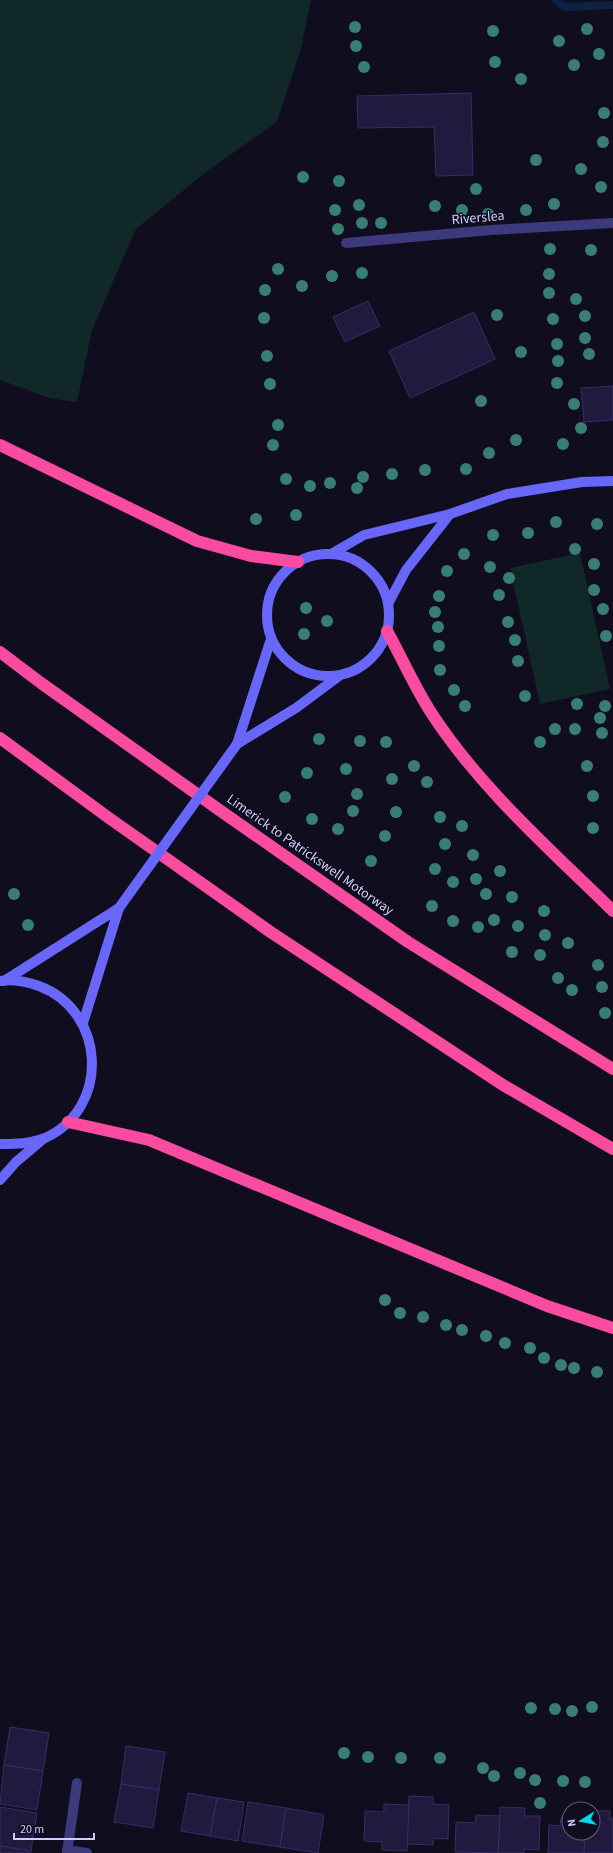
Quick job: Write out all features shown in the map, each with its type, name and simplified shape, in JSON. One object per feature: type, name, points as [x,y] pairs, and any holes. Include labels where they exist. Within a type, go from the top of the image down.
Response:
[{"type":"highway","points":[[0,445],[197,541],[251,556],[298,562]]},
{"type":"highway","points":[[387,631],[432,714],[475,770],[522,822],[613,911]]},
{"type":"highway","name":"Limerick to Patrickswell Motorway","points":[[0,652],[212,805],[408,942],[613,1069]]},
{"type":"highway","points":[[0,738],[109,818],[272,933],[503,1085],[613,1149]]},
{"type":"highway","points":[[68,1122],[149,1140],[540,1303],[613,1328]]},
{"type":"main road","points":[[331,554],[364,535],[450,514],[506,494],[582,482],[613,481]]},
{"type":"main road","points":[[388,604],[406,570],[450,514]]},
{"type":"main road","points":[[331,554],[350,558],[368,569],[381,585],[388,604],[389,618],[387,631],[380,647],[370,661],[355,671],[339,676],[318,676],[298,669],[282,656],[271,639],[267,622],[268,604],[273,587],[284,572],[298,562],[313,555],[331,554]]},
{"type":"main road","points":[[83,1023],[119,908],[237,744],[271,639]]},
{"type":"main road","points":[[237,744],[296,708],[339,676]]},
{"type":"main road","points":[[2,981],[119,908]]},
{"type":"main road","points":[[0,1180],[16,1162],[45,1138],[68,1122],[84,1101],[92,1076],[92,1049],[83,1023],[69,1004],[50,990],[28,982],[2,981]]},
{"type":"main road","points":[[0,1144],[22,1144],[45,1138]]},
{"type":"street","name":"Riverslea","points":[[346,243],[491,230],[613,223]]},
{"type":"street","points":[[76,1783],[67,1852],[87,1853]]},
{"type":"green space","points":[[0,0],[311,0],[301,48],[277,122],[206,172],[136,229],[92,330],[77,402],[49,398],[0,380]]},
{"type":"green space","points":[[580,553],[610,689],[540,704],[510,568]]},
{"type":"building","points":[[471,93],[473,175],[436,176],[434,127],[358,128],[357,96]]},
{"type":"building","points":[[368,301],[380,326],[345,342],[333,317]]},
{"type":"building","points":[[474,312],[495,359],[410,398],[389,351]]},
{"type":"building","points":[[613,386],[613,420],[584,422],[581,388]]},
{"type":"building","points":[[10,1727],[49,1733],[43,1771],[4,1765]]},
{"type":"building","points":[[126,1746],[165,1752],[159,1790],[121,1784]]},
{"type":"building","points":[[4,1765],[43,1771],[37,1810],[0,1804]]},
{"type":"building","points":[[121,1784],[159,1790],[153,1828],[114,1822]]},
{"type":"building","points":[[188,1793],[217,1798],[210,1836],[181,1831]]},
{"type":"building","points":[[409,1796],[433,1797],[433,1804],[449,1805],[448,1839],[433,1838],[433,1845],[407,1844]]},
{"type":"building","points":[[217,1798],[244,1802],[238,1841],[210,1836]]},
{"type":"building","points":[[248,1802],[286,1808],[280,1847],[242,1841]]},
{"type":"building","points":[[384,1804],[409,1805],[407,1851],[382,1850],[382,1842],[364,1841],[365,1811],[384,1812]]},
{"type":"building","points":[[0,1807],[37,1813],[31,1851],[0,1846]]},
{"type":"building","points":[[500,1807],[525,1808],[524,1816],[540,1816],[539,1850],[524,1849],[524,1853],[498,1853]]},
{"type":"building","points":[[286,1808],[324,1815],[318,1853],[280,1847]]},
{"type":"building","points":[[601,1811],[610,1811],[610,1819],[613,1819],[613,1853],[584,1853],[585,1841],[601,1841]]},
{"type":"building","points":[[476,1815],[500,1816],[498,1853],[455,1852],[456,1822],[475,1823]]},
{"type":"building","points":[[561,1818],[561,1841],[585,1841],[584,1853],[548,1853],[549,1825],[560,1826]]},
{"type":"building","points":[[0,1846],[31,1851],[31,1853],[0,1853]]},
{"type":"waterway","points":[[556,0],[565,7],[613,5]]}]
